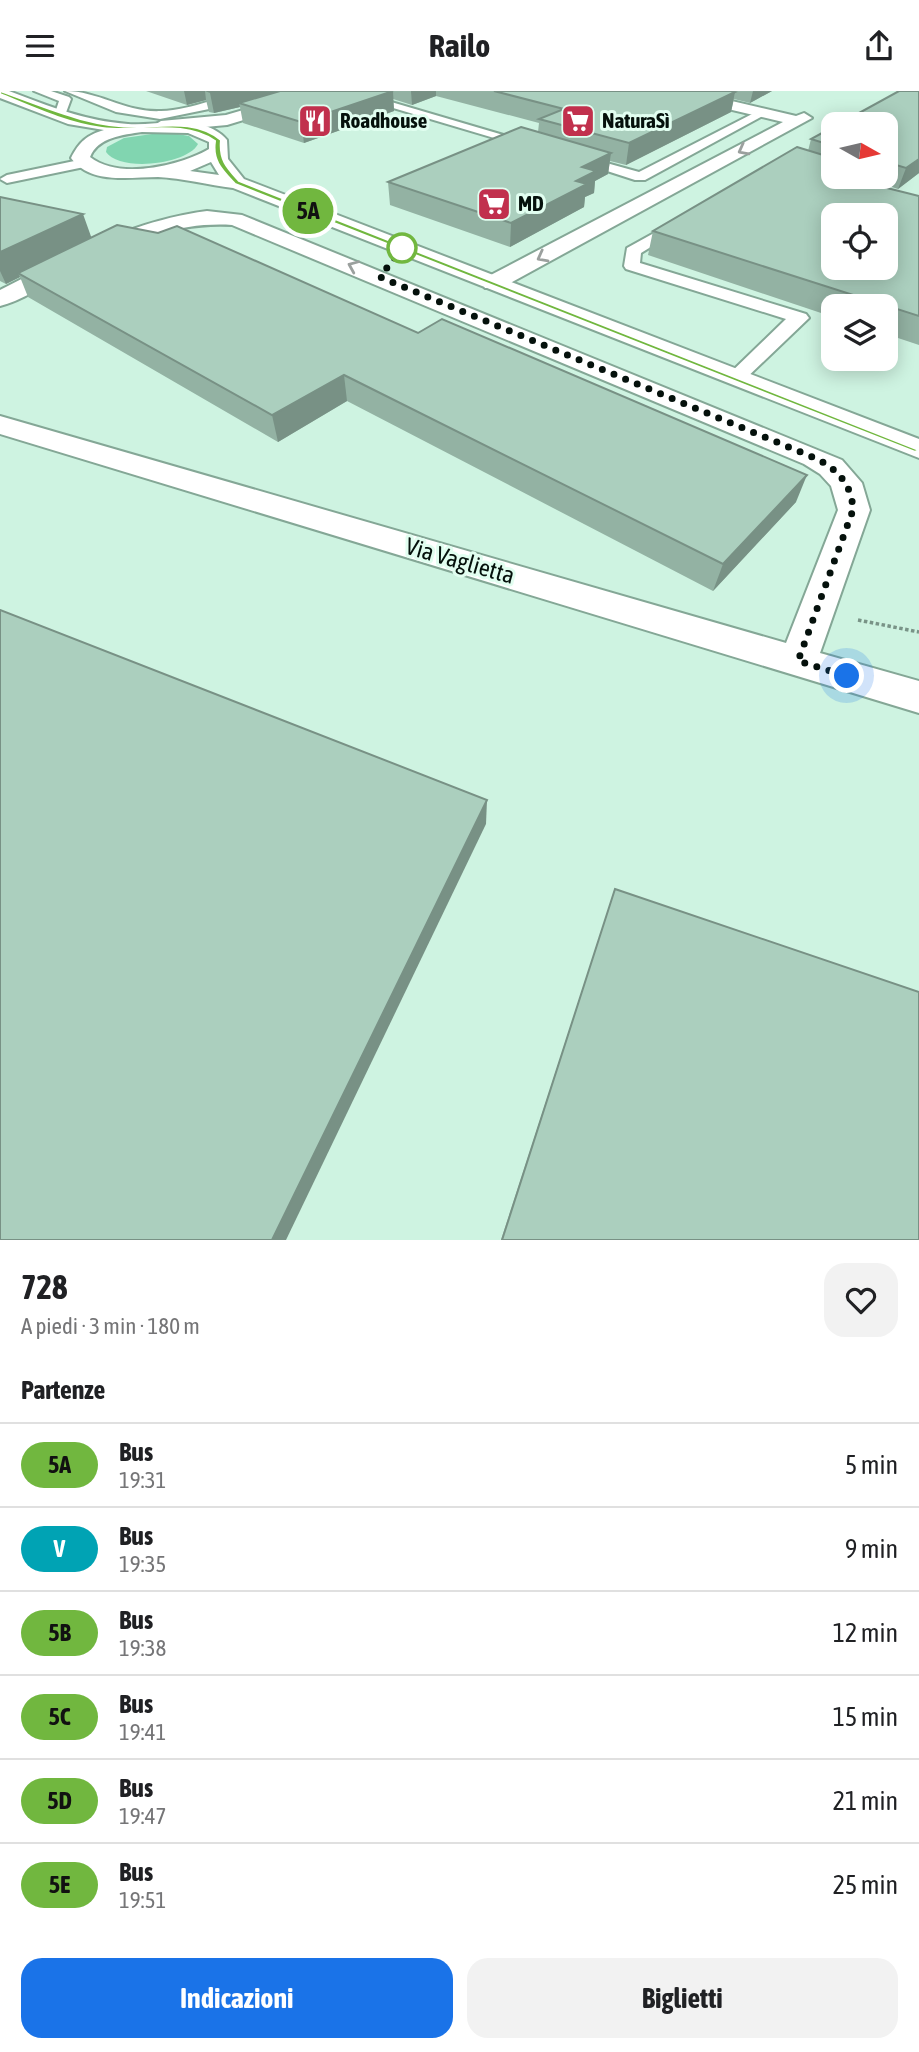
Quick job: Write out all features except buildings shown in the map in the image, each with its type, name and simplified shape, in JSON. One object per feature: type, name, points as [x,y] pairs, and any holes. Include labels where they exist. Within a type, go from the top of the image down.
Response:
[{"type":"street","points":[[162,126],[227,120],[324,91]]},
{"type":"street","points":[[158,172],[192,165],[245,122],[342,91]]},
{"type":"street","points":[[493,283],[801,120],[669,91]]},
{"type":"street","points":[[0,93],[67,118],[86,132],[89,143]]},
{"type":"street","points":[[67,118],[136,121],[197,129],[217,146],[220,165],[237,183]]},
{"type":"street","points":[[136,121],[89,143],[80,153],[84,163],[117,172],[158,172],[237,183],[919,449]]},
{"type":"street","points":[[0,299],[145,229],[193,217],[225,217],[252,224],[815,458],[831,467],[846,483],[853,510],[798,661]]},
{"type":"street","name":"Via Vaglietta","points":[[0,425],[919,697]]},
{"type":"lane","points":[[40,91],[65,99],[67,118]]},
{"type":"lane","points":[[136,121],[215,91]]},
{"type":"lane","points":[[79,92],[136,121],[192,110],[257,91]]},
{"type":"lane","points":[[342,91],[640,177],[762,113]]},
{"type":"lane","points":[[7,179],[84,163]]},
{"type":"lane","points":[[700,211],[634,251],[632,266],[800,318],[735,378]]},
{"type":"path","points":[[894,629],[919,632]]},
{"type":"green space","points":[[166,132],[189,136],[198,144],[181,157],[153,163],[124,162],[106,152],[107,147],[124,138]]},
{"type":"bus line","name":"5A","points":[[0,93],[74,121],[135,129],[177,127],[206,132],[218,140],[220,165],[237,183],[919,450]]},
{"type":"place","name":"Roadhouse","points":[[315,121]]},
{"type":"place","name":"NaturaSì","points":[[578,121]]},
{"type":"place","name":"MD","points":[[494,204]]},
{"type":"route","points":[[402,248],[380,277],[815,458],[840,475],[851,493],[853,510],[798,661],[847,676]]}]
